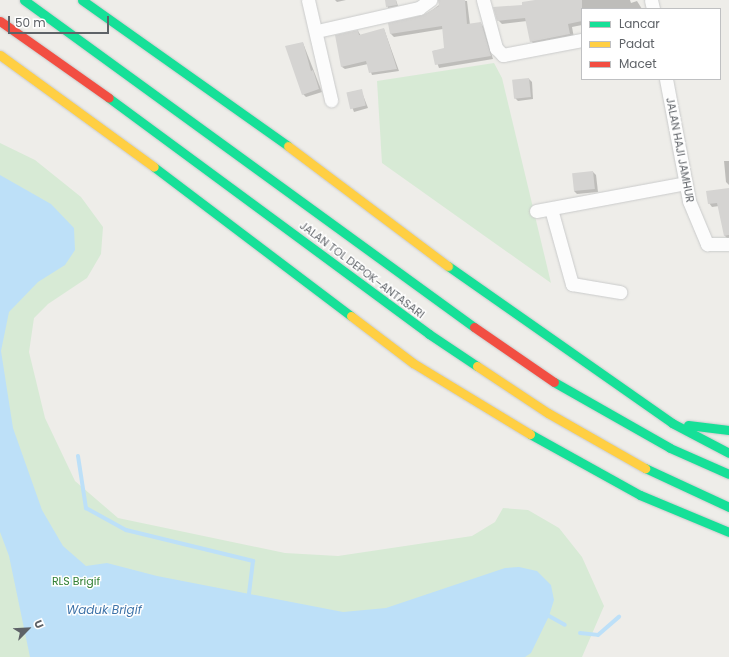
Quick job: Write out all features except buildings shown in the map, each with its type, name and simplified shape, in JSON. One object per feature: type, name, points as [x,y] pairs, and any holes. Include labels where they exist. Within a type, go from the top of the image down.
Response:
[{"type":"highway","name":"JALAN TOL DEPOK–ANTASARI","points":[[24,0],[185,115],[449,310],[562,386],[670,448],[729,474]]},
{"type":"highway","points":[[82,0],[277,138],[468,282],[672,422],[729,453]]},
{"type":"highway","name":"JALAN TOL DEPOK–ANTASARI","points":[[0,21],[176,146],[429,334],[561,421],[657,475],[729,507]]},
{"type":"highway","points":[[0,55],[103,128],[413,363],[531,435],[640,495],[729,532]]},
{"type":"highway","points":[[672,422],[729,430]]},
{"type":"street","points":[[308,0],[317,31],[331,100]]},
{"type":"street","points":[[317,31],[419,8],[430,0]]},
{"type":"street","points":[[483,0],[496,48],[503,55],[581,40]]},
{"type":"street","name":"JALAN HAJI JAMHUR","points":[[666,80],[688,201],[707,244],[729,244]]},
{"type":"street","points":[[536,211],[685,183]]},
{"type":"street","points":[[551,209],[572,284],[620,292]]},
{"type":"green space","points":[[494,63],[502,78],[551,283],[382,163],[377,81]]},
{"type":"green space","name":"RLS Brigif","points":[[0,143],[35,160],[81,197],[103,227],[101,254],[87,278],[48,304],[34,318],[29,352],[45,418],[75,481],[118,518],[285,553],[338,556],[472,536],[495,522],[503,508],[528,510],[559,528],[582,557],[604,606],[582,657],[0,657]]},
{"type":"water","name":"Waduk Brigif","points":[[0,175],[51,204],[74,228],[75,250],[65,265],[38,282],[9,312],[1,351],[13,428],[42,510],[63,546],[86,566],[107,563],[157,576],[343,612],[386,608],[505,568],[519,567],[537,571],[551,585],[554,600],[549,616],[531,653],[525,657],[30,657],[9,556],[0,532]]},
{"type":"waterway","points":[[78,456],[86,508],[126,530],[253,561],[249,594]]},
{"type":"waterway","points":[[549,616],[565,625]]},
{"type":"waterway","points":[[580,633],[598,635],[619,617]]},
{"type":"traffic: fast","points":[[24,0],[474,327]]},
{"type":"traffic: fast","points":[[82,0],[288,146]]},
{"type":"traffic: fast","points":[[109,98],[429,334],[477,366]]},
{"type":"traffic: fast","points":[[154,167],[351,316]]},
{"type":"traffic: fast","points":[[448,266],[672,423],[729,453]]},
{"type":"traffic: fast","points":[[554,382],[670,448],[729,474]]},
{"type":"traffic: fast","points":[[688,425],[729,430]]},
{"type":"traffic: fast","points":[[530,434],[640,495],[729,532]]},
{"type":"traffic: fast","points":[[645,468],[729,507]]},
{"type":"traffic: slow","points":[[0,55],[154,167]]},
{"type":"traffic: slow","points":[[288,146],[448,266]]},
{"type":"traffic: slow","points":[[351,316],[413,363],[530,434]]},
{"type":"traffic: slow","points":[[477,366],[548,413],[645,468]]},
{"type":"traffic: jam","points":[[0,21],[109,98]]},
{"type":"traffic: jam","points":[[474,327],[554,382]]}]
